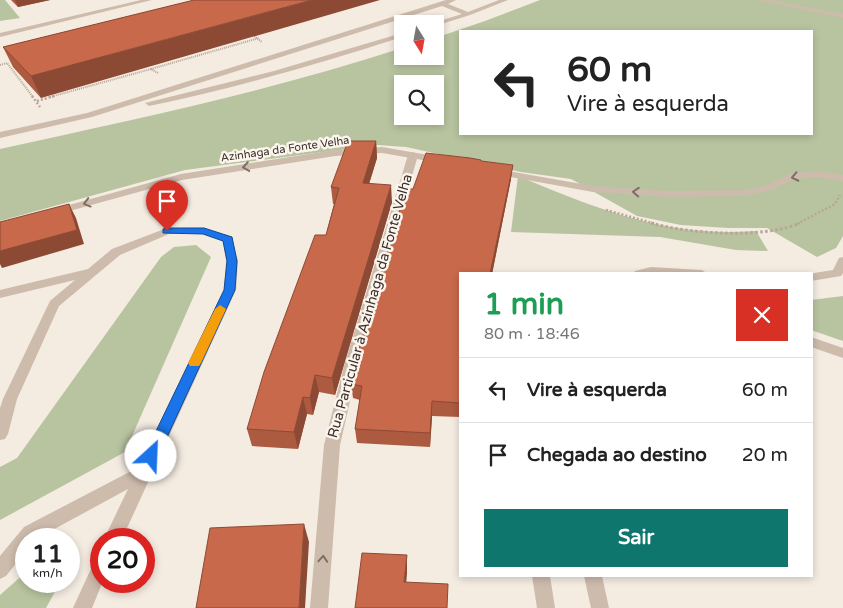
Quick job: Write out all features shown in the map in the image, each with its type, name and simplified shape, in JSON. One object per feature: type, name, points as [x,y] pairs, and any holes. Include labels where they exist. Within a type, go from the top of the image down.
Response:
[{"type":"street","points":[[0,35],[149,0]]},
{"type":"street","points":[[434,0],[468,14]]},
{"type":"street","points":[[89,115],[426,12],[453,0]]},
{"type":"street","points":[[444,21],[506,0]]},
{"type":"street","points":[[760,0],[843,16]]},
{"type":"street","points":[[0,135],[191,95],[339,56],[394,38]]},
{"type":"street","name":"Azinhaga da Fonte Velha","points":[[48,214],[181,177],[335,153],[382,150],[451,163]]},
{"type":"street","name":"Rua Particular à Azinhaga da Fonte Velha","points":[[320,608],[332,445],[351,366],[413,155]]},
{"type":"street","points":[[490,170],[593,189],[668,194],[746,193],[771,187],[791,176],[818,174],[843,178]]},
{"type":"street","points":[[0,434],[10,399],[54,304],[116,252],[167,231],[204,231],[228,239],[232,261],[230,290],[118,528]]},
{"type":"street","points":[[813,277],[837,272],[843,261]]},
{"type":"street","points":[[647,272],[668,272]]},
{"type":"street","points":[[0,294],[91,273]]},
{"type":"street","points":[[813,343],[843,353]]},
{"type":"street","points":[[0,570],[30,533],[144,472]]},
{"type":"street","points":[[541,577],[546,608]]},
{"type":"street","points":[[594,577],[600,608]]},
{"type":"street","points":[[82,608],[90,590]]},
{"type":"path","points":[[251,34],[259,38]]},
{"type":"path","points":[[0,65],[7,63],[42,108]]},
{"type":"path","points":[[36,102],[152,69]]},
{"type":"path","points":[[604,209],[668,228],[728,233],[787,229],[836,204],[843,190]]},
{"type":"green space","points":[[0,0],[5,0],[20,18],[0,21]]},
{"type":"green space","points":[[540,0],[843,0],[843,236],[836,248],[817,257],[767,228],[681,225],[637,216],[571,179],[521,172],[406,147],[378,145],[185,170],[0,221],[0,149],[253,91],[394,50],[394,65],[444,65],[444,35]]},
{"type":"green space","points":[[518,176],[605,210],[663,225],[693,230],[724,232],[756,231],[768,251],[736,250],[660,237],[511,232]]},
{"type":"green space","points":[[196,245],[211,257],[125,452],[0,520],[0,467],[17,458],[161,257],[174,247]]},
{"type":"green space","points":[[843,296],[843,341],[813,331],[813,300]]},
{"type":"green space","points":[[15,582],[15,593],[54,593],[46,608],[0,608],[0,595]]},
{"type":"building","points":[[194,0],[312,0],[31,76],[3,47]]},
{"type":"building","points":[[348,141],[376,141],[363,183],[391,185],[332,378],[315,375],[310,398],[303,397],[294,432],[247,429],[264,372],[315,235],[326,235],[339,188],[331,187]]},
{"type":"building","points":[[426,153],[513,165],[490,272],[459,272],[459,403],[432,401],[430,433],[355,429],[362,386],[351,384],[358,352],[406,189],[413,189]]},
{"type":"building","points":[[69,204],[77,230],[0,251],[0,222]]},
{"type":"building","points":[[304,524],[299,608],[196,608],[210,528]]},
{"type":"building","points":[[362,553],[407,555],[404,582],[448,584],[447,608],[355,608]]},
{"type":"slow traffic","points":[[194,363],[220,309]]},
{"type":"route","points":[[151,456],[230,290],[232,261],[228,239],[204,231],[167,231]]}]
